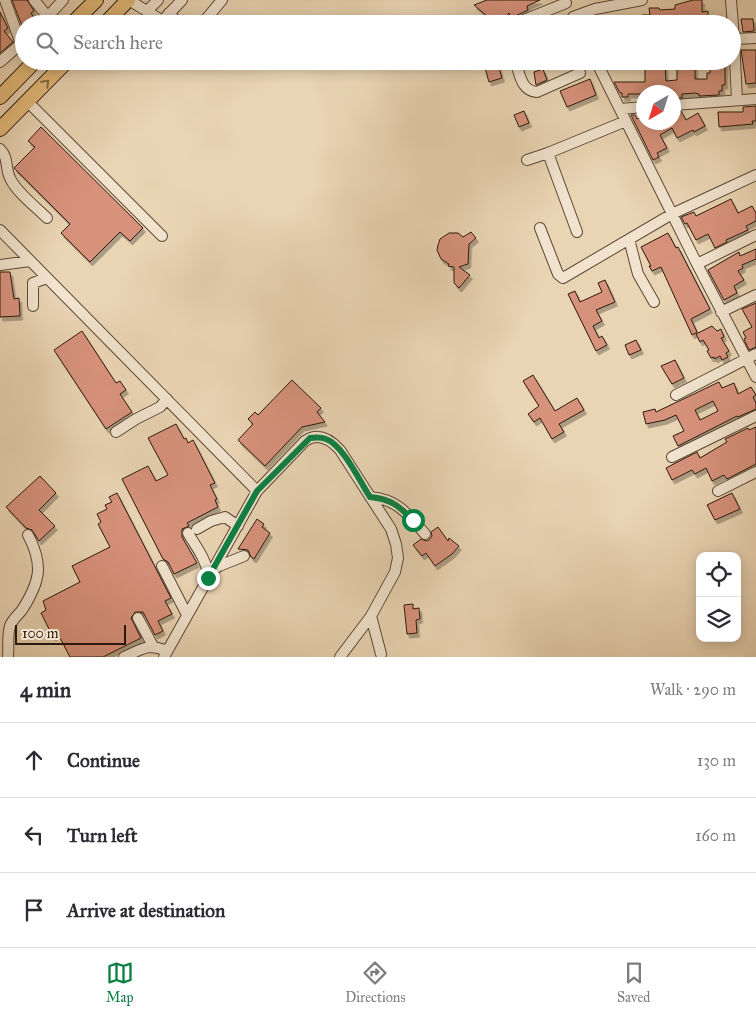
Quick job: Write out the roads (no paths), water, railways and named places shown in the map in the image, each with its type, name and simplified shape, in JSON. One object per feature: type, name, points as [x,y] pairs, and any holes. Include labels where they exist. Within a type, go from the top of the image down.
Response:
[{"type":"highway","points":[[81,15],[96,0]]},
{"type":"highway","points":[[113,15],[129,0]]},
{"type":"highway","points":[[1,94],[26,70]]},
{"type":"highway","points":[[0,130],[58,70]]},
{"type":"street","points":[[5,0],[15,25]]},
{"type":"street","points":[[34,0],[42,15]]},
{"type":"street","points":[[50,15],[63,0]]},
{"type":"street","points":[[129,0],[153,15]]},
{"type":"street","points":[[147,11],[158,0]]},
{"type":"street","points":[[167,15],[182,0]]},
{"type":"street","points":[[210,15],[222,0]]},
{"type":"street","points":[[585,15],[595,9],[642,0]]},
{"type":"street","points":[[731,0],[732,15]]},
{"type":"street","points":[[537,14],[565,2],[572,15]]},
{"type":"street","points":[[741,39],[756,38]]},
{"type":"street","points":[[0,62],[15,48]]},
{"type":"street","points":[[518,70],[524,87],[529,92],[537,92],[580,73]]},
{"type":"street","points":[[601,70],[721,312],[752,356],[756,377]]},
{"type":"street","points":[[736,70],[737,100]]},
{"type":"street","points":[[681,104],[756,99]]},
{"type":"street","points":[[27,101],[162,236]]},
{"type":"street","points":[[620,108],[636,107]]},
{"type":"street","points":[[527,160],[626,121]]},
{"type":"street","points":[[0,149],[4,153],[9,177],[12,182],[47,218]]},
{"type":"street","points":[[548,153],[577,232]]},
{"type":"street","points":[[540,228],[558,274],[562,278],[672,214],[756,175]]},
{"type":"street","points":[[0,230],[257,491]]},
{"type":"street","points":[[697,264],[756,235]]},
{"type":"street","points":[[629,239],[638,274],[654,302]]},
{"type":"street","points":[[0,265],[30,261]]},
{"type":"street","points":[[33,306],[33,283],[47,278]]},
{"type":"street","points":[[721,312],[756,295]]},
{"type":"street","points":[[676,395],[752,356]]},
{"type":"street","points":[[116,432],[160,407],[167,399]]},
{"type":"street","points":[[672,457],[756,416]]},
{"type":"street","points":[[138,618],[153,646],[166,654],[257,491],[305,441],[318,437],[334,443],[340,450],[391,529],[398,558],[395,572],[371,616],[340,657]]},
{"type":"street","points":[[718,491],[756,472]]},
{"type":"street","points":[[370,497],[383,498],[397,504],[425,534]]},
{"type":"street","points":[[210,575],[192,531],[211,521],[225,517],[238,526]]},
{"type":"street","points":[[0,636],[22,610],[38,572],[39,562],[37,553],[28,535]]},
{"type":"street","points":[[210,575],[219,566],[244,556]]},
{"type":"street","points":[[162,566],[188,615]]},
{"type":"street","points":[[371,616],[381,654]]},
{"type":"street","points":[[8,657],[10,626]]},
{"type":"street","points":[[124,657],[153,646]]}]
